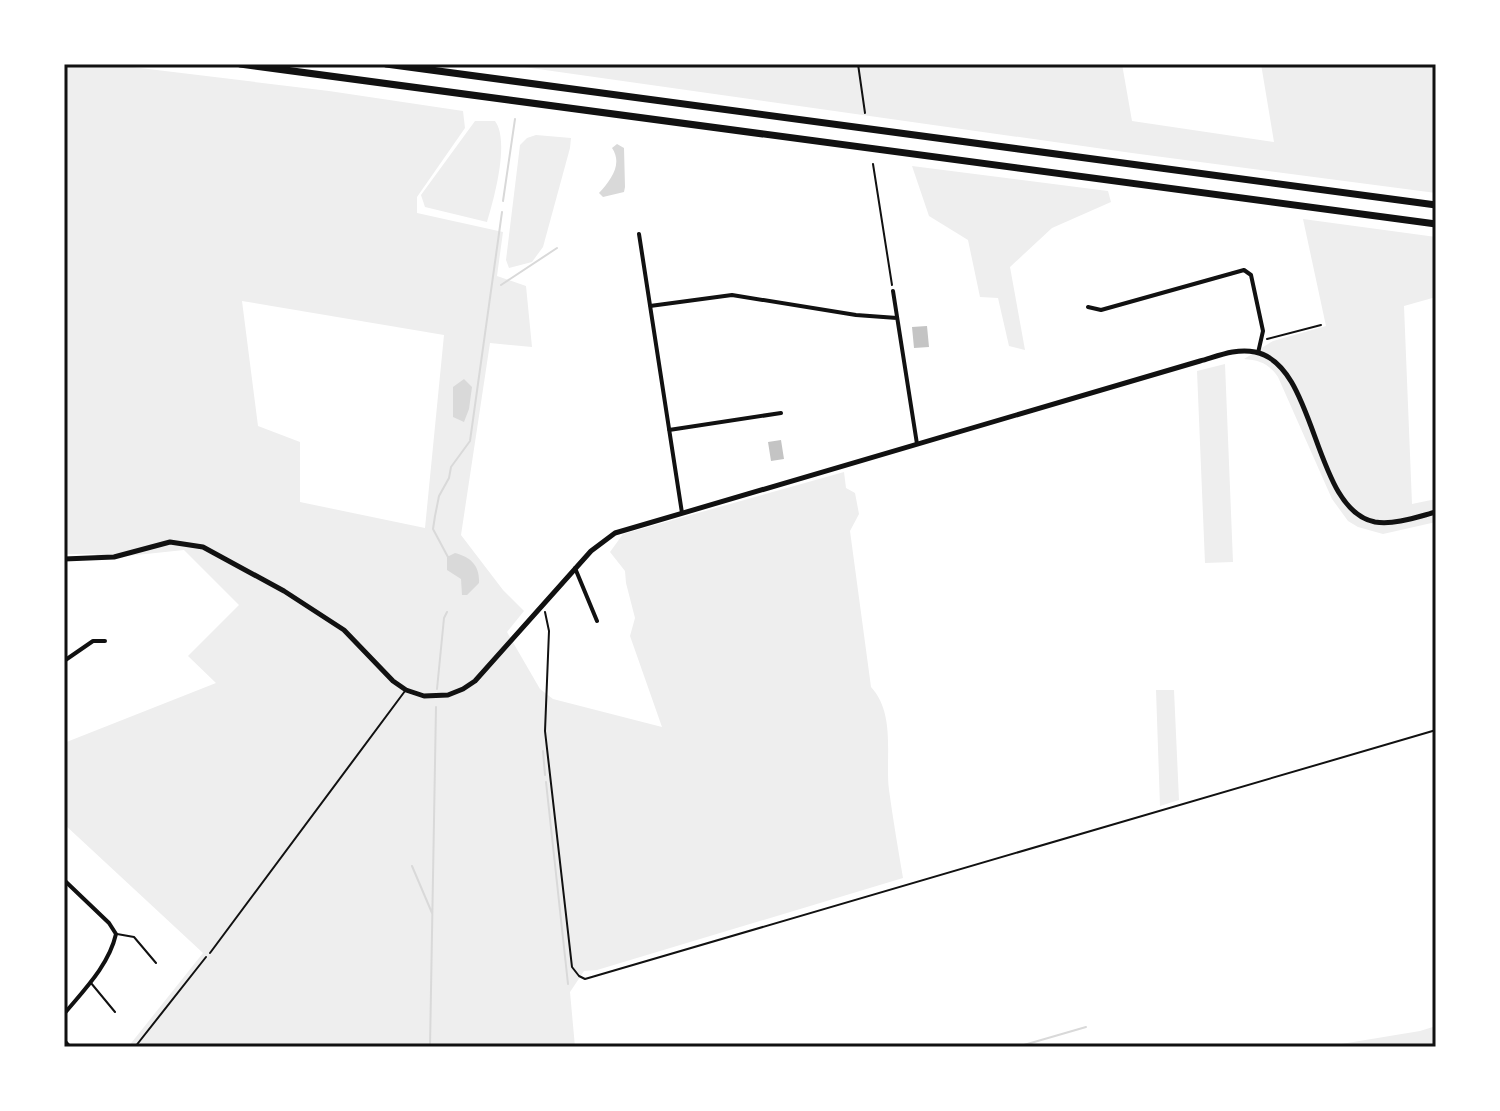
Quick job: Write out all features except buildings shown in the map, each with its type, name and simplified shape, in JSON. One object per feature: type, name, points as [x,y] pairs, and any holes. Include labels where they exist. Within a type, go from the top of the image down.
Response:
[{"type":"highway","points":[[240,64],[1436,224]]},
{"type":"highway","points":[[386,64],[1436,205]]},
{"type":"street","points":[[639,234],[682,513]]},
{"type":"street","points":[[1088,307],[1101,310],[1244,270],[1251,275],[1263,326],[1258,353]]},
{"type":"street","points":[[893,291],[917,444]]},
{"type":"street","points":[[650,306],[732,295],[856,315],[897,318]]},
{"type":"street","points":[[64,559],[114,557],[170,542],[203,547],[284,591],[344,630],[393,681],[406,690],[441,696],[463,689],[475,681],[575,568],[607,537],[1237,351],[1258,353],[1274,360],[1287,374],[1333,478],[1355,512],[1367,520],[1382,523],[1436,512]]},
{"type":"street","points":[[668,430],[781,413]]},
{"type":"street","points":[[575,568],[597,621]]},
{"type":"street","points":[[64,661],[93,641],[105,641]]},
{"type":"street","points":[[64,880],[109,923],[116,934],[112,950],[64,1014]]},
{"type":"lane","points":[[210,953],[406,690]]},
{"type":"lane","points":[[116,934],[134,937],[156,963]]},
{"type":"lane","points":[[90,982],[115,1012]]},
{"type":"lane","points":[[64,1039],[71,1047]]},
{"type":"path","points":[[858,64],[865,113]]},
{"type":"path","points":[[873,164],[893,291]]},
{"type":"path","points":[[1262,341],[1321,325]]},
{"type":"path","points":[[541,607],[547,616],[549,631],[545,731],[570,946],[574,971],[585,979],[1436,730]]},
{"type":"path","points":[[135,1047],[210,953]]},
{"type":"shaded area","points":[[64,64],[107,64],[463,111],[465,128],[417,197],[417,213],[503,232],[497,276],[526,286],[532,347],[490,343],[461,535],[503,590],[524,611],[507,632],[540,689],[553,699],[662,727],[630,636],[635,618],[625,571],[610,552],[623,534],[844,472],[846,488],[855,493],[859,514],[850,531],[871,687],[879,698],[887,723],[889,790],[903,878],[597,970],[584,971],[570,992],[575,1047],[128,1047],[203,953],[64,824],[64,743],[216,683],[188,656],[239,605],[184,550],[108,558],[94,554],[64,554]],"holes":[[[242,301],[444,335],[425,528],[300,502],[300,442],[258,426]]]},
{"type":"shaded area","points":[[502,64],[1122,64],[1132,121],[1274,142],[1261,64],[1436,64],[1436,193],[1132,153]]},
{"type":"shaded area","points":[[475,121],[495,121],[501,142],[499,170],[487,222],[425,207],[421,195]]},
{"type":"shaded area","points":[[536,135],[571,138],[570,148],[543,247],[532,262],[509,268],[506,260],[520,145]]},
{"type":"shaded area","points":[[617,144],[624,148],[624,192],[603,197],[599,193],[614,172],[616,160],[612,148]]},
{"type":"shaded area","points":[[912,166],[1108,191],[1111,202],[1052,228],[1010,267],[1025,350],[1009,346],[998,298],[980,297],[968,240],[929,216]]},
{"type":"shaded area","points":[[1303,219],[1436,237],[1436,297],[1404,306],[1412,504],[1436,499],[1436,522],[1383,534],[1348,521],[1332,499],[1278,377],[1264,364],[1244,359],[1273,341],[1326,326]]},
{"type":"shaded area","points":[[1225,364],[1233,562],[1205,563],[1197,371]]},
{"type":"shaded area","points":[[464,379],[472,387],[464,422],[453,417],[453,387]]},
{"type":"shaded area","points":[[455,553],[470,560],[478,572],[479,583],[467,595],[462,595],[461,579],[447,570],[447,557]]},
{"type":"shaded area","points":[[1156,690],[1174,690],[1179,800],[1160,806]]},
{"type":"shaded area","points":[[1436,1026],[1436,1047],[1323,1047],[1420,1031]]},
{"type":"waterway","points":[[503,201],[515,119]]},
{"type":"waterway","points":[[449,559],[433,529],[439,496],[451,467],[470,441],[502,212]]},
{"type":"waterway","points":[[501,285],[557,248]]},
{"type":"waterway","points":[[437,689],[447,612]]},
{"type":"waterway","points":[[430,1047],[436,707]]},
{"type":"waterway","points":[[543,751],[545,775]]},
{"type":"waterway","points":[[546,782],[568,984]]},
{"type":"waterway","points":[[412,866],[432,913]]},
{"type":"waterway","points":[[1017,1047],[1086,1027]]}]
